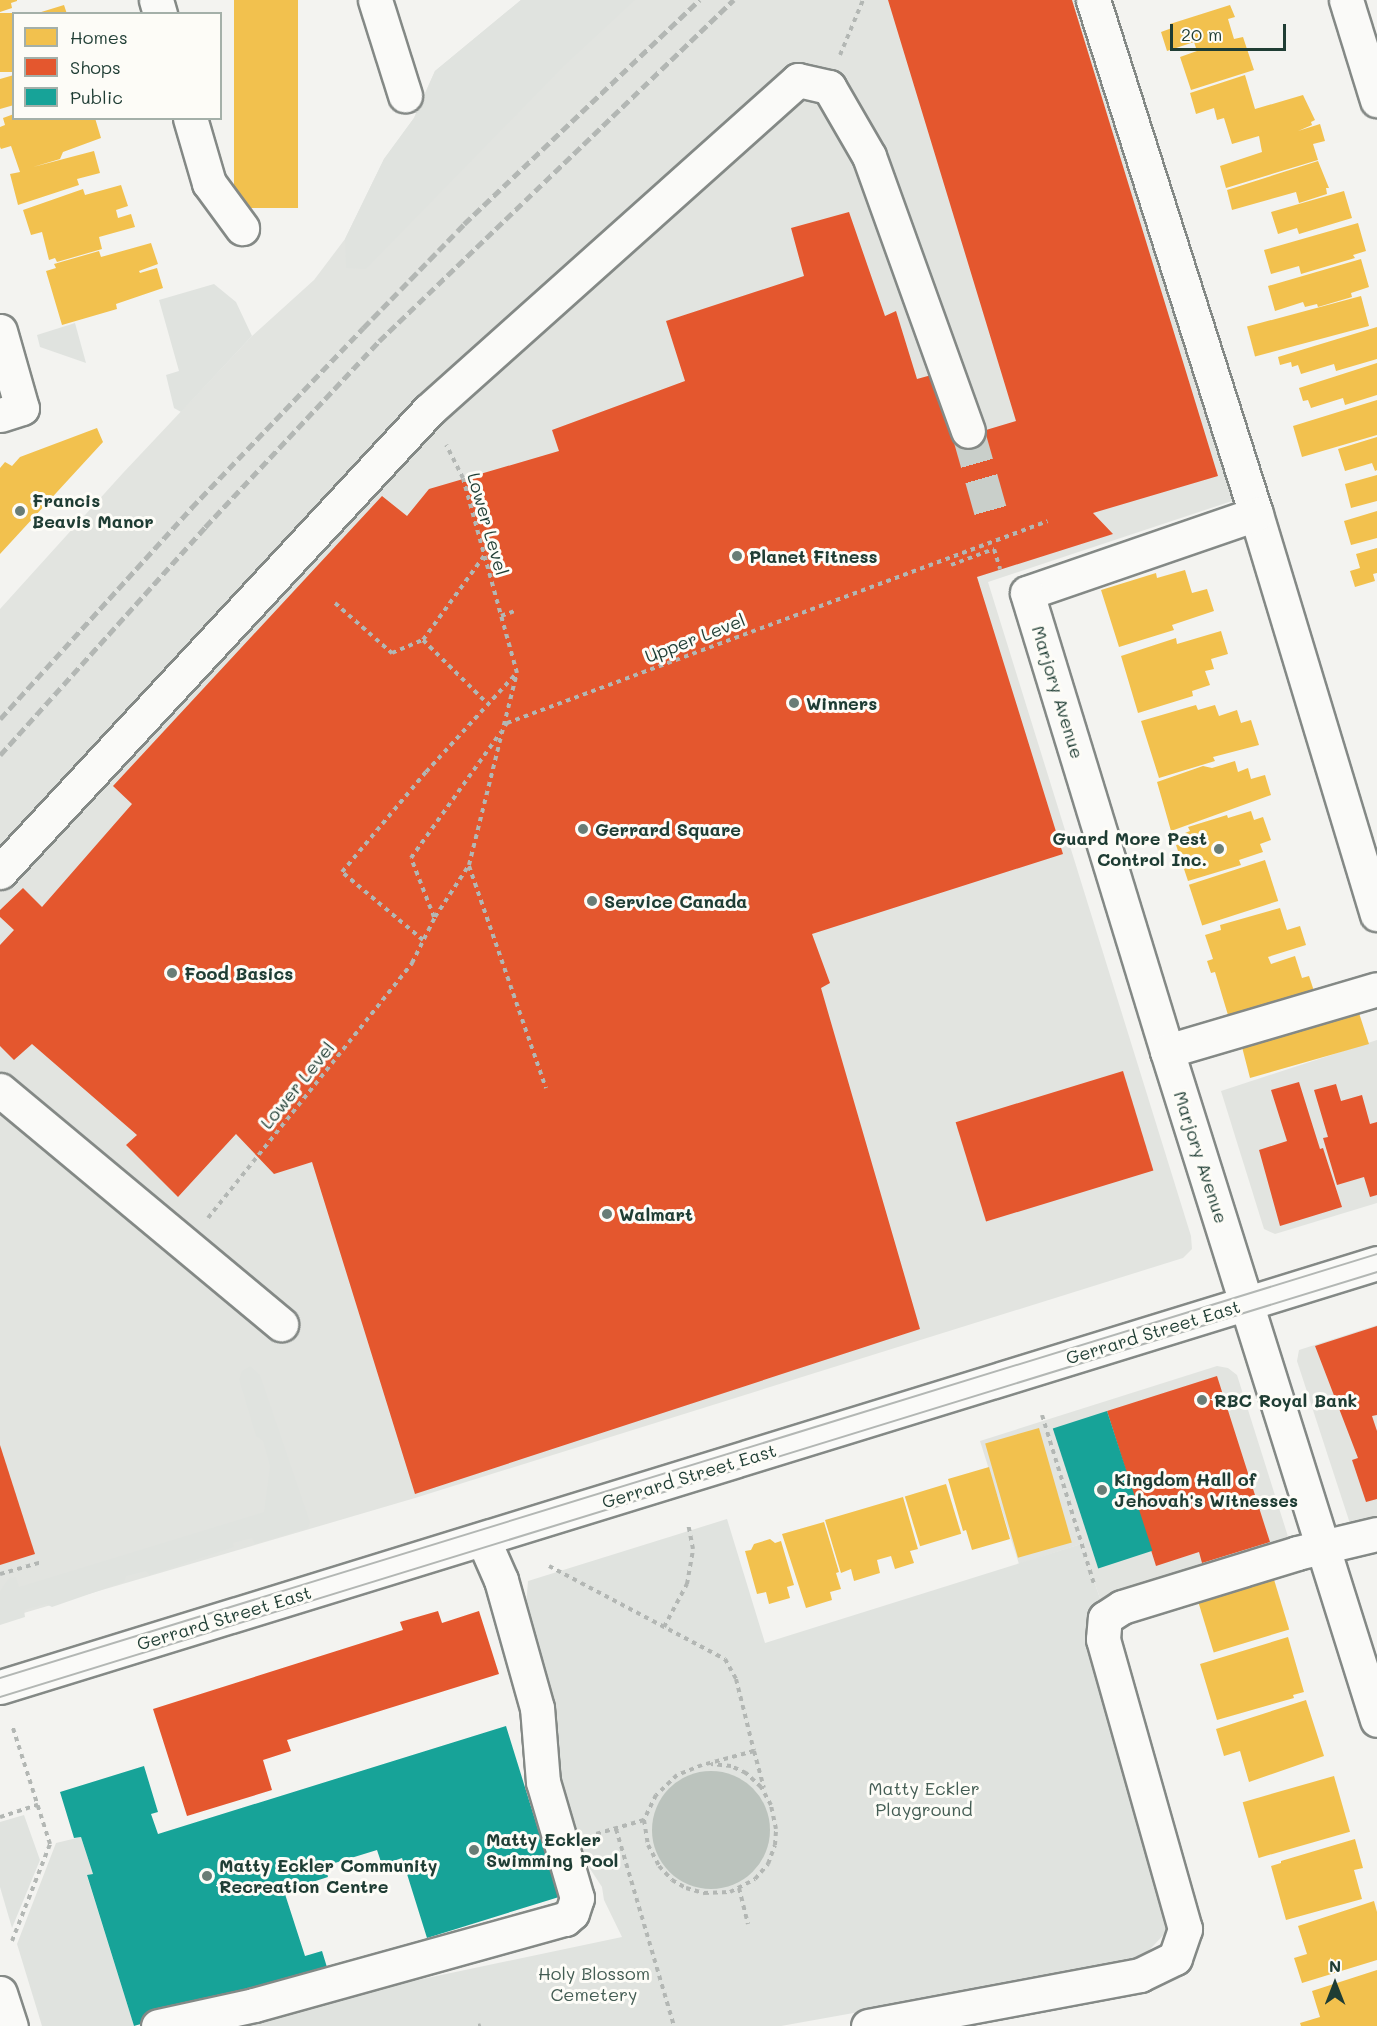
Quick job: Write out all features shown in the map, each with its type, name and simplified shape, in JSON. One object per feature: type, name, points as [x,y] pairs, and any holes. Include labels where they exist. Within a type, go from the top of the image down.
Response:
[{"type":"street","points":[[375,0],[405,95]]},
{"type":"street","points":[[1093,0],[1256,514],[1377,914]]},
{"type":"street","points":[[1346,0],[1377,100]]},
{"type":"street","points":[[0,872],[429,410],[798,80],[829,87],[869,156],[968,431]]},
{"type":"street","points":[[191,120],[209,183],[242,228]]},
{"type":"street","points":[[0,331],[11,411]]},
{"type":"street","name":"Marjory Avenue","points":[[1256,514],[1027,593],[1167,1051],[1377,1720]]},
{"type":"street","points":[[1167,1051],[1377,989]]},
{"type":"street","points":[[0,1090],[281,1324]]},
{"type":"street","name":"Gerrard Street East","points":[[0,1687],[1377,1263]]},
{"type":"street","points":[[868,2026],[1140,1975],[1175,1958],[1185,1929],[1103,1639],[1105,1618],[1122,1607],[1323,1546],[1377,1534]]},
{"type":"street","points":[[158,2026],[254,2005],[565,1918],[572,1913],[577,1898],[543,1782],[537,1708],[501,1580],[483,1539]]},
{"type":"street","points":[[0,1993],[11,2026]]},
{"type":"path","points":[[829,87],[862,0]]},
{"type":"path","name":"Lower Level","points":[[187,1245],[412,963],[435,918],[469,865],[517,673],[463,478],[429,410]]},
{"type":"path","name":"Upper Level","points":[[435,918],[411,858],[507,723],[1048,521]]},
{"type":"path","points":[[951,565],[994,549],[997,559]]},
{"type":"path","points":[[335,603],[392,653],[423,640],[484,556]]},
{"type":"path","points":[[501,616],[515,611]]},
{"type":"path","points":[[423,640],[488,704]]},
{"type":"path","points":[[423,940],[342,873],[426,772],[517,673]]},
{"type":"path","points":[[469,865],[546,1088]]},
{"type":"path","points":[[1042,1415],[1105,1618]]},
{"type":"path","points":[[664,1627],[687,1584],[693,1550],[688,1523]]},
{"type":"path","points":[[0,1575],[42,1562]]},
{"type":"path","points":[[549,1566],[728,1662],[736,1679],[754,1751],[764,1791],[775,1819],[775,1845],[769,1861],[761,1872],[739,1888],[704,1893],[686,1888],[672,1880],[659,1866],[651,1852],[644,1820],[656,1795],[667,1782],[702,1765],[754,1751]]},
{"type":"path","points":[[12,1941],[50,1844],[13,1728]]},
{"type":"path","points":[[702,1765],[721,1764],[743,1771],[764,1791]]},
{"type":"path","points":[[0,1817],[38,1805]]},
{"type":"path","points":[[561,1845],[644,1820]]},
{"type":"path","points":[[616,1828],[674,2026]]},
{"type":"path","points":[[739,1888],[748,1924]]},
{"type":"shaded area","points":[[521,0],[1075,0],[1235,500],[988,582],[1191,1236],[1192,1249],[1183,1258],[415,1498],[0,1620],[0,609],[123,473],[252,336],[314,280],[345,239],[384,159],[414,118],[435,71]]},
{"type":"shaded area","points":[[1377,1040],[1377,1203],[1275,1234],[1264,1229],[1221,1091]]},
{"type":"shaded area","points":[[1377,1325],[1377,1540],[1357,1545],[1297,1361],[1299,1350]]},
{"type":"shaded area","points":[[1217,1366],[1228,1368],[1237,1375],[1291,1546],[1101,1601],[1081,1544],[1019,1564],[980,1441]]},
{"type":"shaded area","points":[[711,1771],[734,1775],[753,1788],[766,1807],[770,1830],[766,1853],[753,1872],[734,1885],[711,1889],[688,1885],[669,1872],[656,1853],[652,1830],[656,1807],[669,1788],[688,1775]]},
{"type":"green space","points":[[521,0],[635,0],[564,66],[366,269],[346,268],[345,239],[384,159],[414,118],[435,71]]},
{"type":"green space","points":[[214,284],[236,302],[252,336],[181,412],[174,408],[166,375],[179,371],[159,300]]},
{"type":"green space","points":[[75,323],[86,363],[40,347],[37,335]]},
{"type":"green space","points":[[250,1366],[260,1375],[310,1522],[308,1528],[255,1544],[252,1538],[233,1543],[234,1547],[150,1575],[146,1571],[126,1576],[124,1582],[52,1607],[46,1604],[24,1610],[25,1617],[0,1625],[0,1591],[9,1578],[16,1577],[19,1587],[264,1512],[270,1466],[263,1441],[256,1436],[239,1379],[242,1371]]},
{"type":"green space","name":"Matty Eckler Playground","points":[[727,1519],[765,1643],[1081,1544],[1101,1601],[1086,1645],[1171,1927],[1138,1962],[781,2026],[200,2026],[622,1937],[604,1900],[602,1887],[577,1849],[555,1773],[525,1618],[528,1581]]},
{"type":"green space","points":[[24,1815],[40,1860],[12,1928],[0,1887],[0,1822]]},
{"type":"green space","points":[[81,1837],[93,1874],[87,1876],[134,2026],[42,2026],[17,1944],[56,1843]]},
{"type":"building: Homes","points":[[0,0],[17,1],[11,3],[12,8],[0,12]]},
{"type":"building: Homes","points":[[234,0],[298,0],[298,208],[234,208]]},
{"type":"building: Homes","points":[[64,5],[66,12],[41,12]]},
{"type":"building: Homes","points":[[1230,5],[1235,17],[1228,19],[1234,39],[1243,37],[1254,70],[1191,90],[1180,57],[1197,51],[1194,42],[1167,51],[1161,32],[1172,28],[1170,24]]},
{"type":"building: Homes","points":[[0,13],[12,13],[12,72],[0,72]]},
{"type":"building: Homes","points":[[1245,75],[1255,109],[1303,95],[1315,120],[1311,122],[1312,125],[1298,131],[1320,124],[1325,141],[1313,144],[1318,160],[1226,188],[1220,166],[1262,152],[1259,136],[1232,144],[1224,118],[1217,120],[1214,108],[1196,114],[1190,93]]},
{"type":"building: Homes","points":[[12,76],[12,106],[0,109],[0,79]]},
{"type":"building: Homes","points":[[12,115],[12,120],[96,120],[101,138],[63,152],[60,159],[33,167],[94,151],[100,173],[77,179],[79,185],[18,205],[10,174],[20,172],[11,146],[1,149],[0,147],[0,127],[5,125],[3,118]]},
{"type":"building: Homes","points":[[1318,161],[1329,188],[1326,188],[1327,194],[1299,203],[1296,192],[1232,210],[1227,190]]},
{"type":"building: Homes","points":[[121,185],[128,206],[116,210],[118,218],[131,214],[135,227],[99,237],[102,249],[57,262],[55,258],[49,260],[42,232],[31,235],[23,210],[83,189],[85,195]]},
{"type":"building: Homes","points":[[1344,191],[1352,218],[1299,234],[1297,228],[1278,234],[1271,212]]},
{"type":"building: Homes","points":[[1358,223],[1366,251],[1353,255],[1355,258],[1301,274],[1299,266],[1271,274],[1264,250]]},
{"type":"building: Homes","points":[[151,243],[158,264],[139,271],[140,273],[157,268],[163,288],[116,304],[117,309],[62,325],[46,271],[56,268],[54,264],[99,251],[101,257]]},
{"type":"building: Homes","points":[[1361,259],[1369,287],[1351,293],[1352,297],[1318,307],[1317,304],[1305,307],[1303,302],[1275,311],[1268,286]]},
{"type":"building: Homes","points":[[1361,296],[1369,326],[1255,356],[1247,327]]},
{"type":"building: Homes","points":[[1377,327],[1377,359],[1336,371],[1334,364],[1301,374],[1298,365],[1292,367],[1291,362],[1280,365],[1278,357]]},
{"type":"building: Homes","points":[[1377,363],[1377,395],[1345,405],[1343,398],[1311,408],[1308,400],[1303,401],[1299,388]]},
{"type":"building: Homes","points":[[1377,400],[1377,435],[1302,457],[1293,426]]},
{"type":"building: Homes","name":"Francis Beavis Manor","points":[[97,428],[103,442],[0,554],[0,468],[5,462],[12,466],[20,457]]},
{"type":"building: Homes","points":[[1377,437],[1377,470],[1375,471],[1372,463],[1345,471],[1338,449]]},
{"type":"building: Homes","points":[[1377,475],[1377,501],[1351,508],[1345,484]]},
{"type":"building: Homes","points":[[1377,511],[1377,538],[1351,545],[1344,521]]},
{"type":"building: Homes","points":[[1377,548],[1377,573],[1373,574],[1375,581],[1355,587],[1350,571],[1360,568],[1356,554]]},
{"type":"building: Homes","points":[[1185,570],[1192,593],[1207,589],[1214,611],[1172,625],[1174,630],[1119,647],[1101,590],[1156,573],[1157,578]]},
{"type":"building: Homes","points":[[1221,631],[1228,654],[1211,659],[1214,669],[1205,671],[1210,685],[1192,691],[1193,696],[1138,713],[1121,656],[1176,638],[1177,644]]},
{"type":"building: Homes","points":[[1196,705],[1198,710],[1215,705],[1219,716],[1237,710],[1241,723],[1251,720],[1259,745],[1213,757],[1215,761],[1159,778],[1141,721]]},
{"type":"building: Homes","points":[[1235,761],[1238,772],[1248,768],[1251,779],[1265,775],[1271,795],[1171,831],[1157,782],[1203,766],[1212,768]]},
{"type":"building: Homes","name":"Guard More Pest Control Inc.","points":[[1251,811],[1254,820],[1263,817],[1271,840],[1260,844],[1263,852],[1239,860],[1241,865],[1188,881],[1176,845],[1182,844],[1180,835],[1190,831],[1188,827],[1227,815],[1228,818]]},
{"type":"building: Homes","points":[[1265,860],[1278,901],[1202,926],[1189,885]]},
{"type":"building: Homes","points":[[1280,908],[1287,930],[1300,926],[1306,945],[1268,957],[1271,964],[1295,956],[1302,978],[1309,976],[1316,997],[1231,1025],[1215,972],[1211,973],[1207,961],[1213,959],[1205,935],[1221,930],[1220,925]]},
{"type":"building: Homes","points":[[1359,1013],[1369,1044],[1250,1078],[1242,1047],[1264,1042],[1263,1038],[1338,1015],[1339,1018]]},
{"type":"building: Homes","points":[[1039,1428],[1072,1542],[1018,1558],[985,1443]]},
{"type":"building: Homes","points":[[989,1467],[1010,1539],[972,1550],[966,1530],[963,1531],[948,1479]]},
{"type":"building: Homes","points":[[946,1484],[961,1534],[920,1546],[905,1497]]},
{"type":"building: Homes","points":[[903,1497],[918,1549],[910,1551],[914,1563],[895,1569],[891,1556],[877,1560],[880,1573],[854,1581],[851,1569],[841,1573],[825,1520]]},
{"type":"building: Homes","points":[[824,1522],[839,1572],[836,1573],[841,1589],[830,1592],[832,1600],[806,1608],[782,1534]]},
{"type":"building: Homes","points":[[770,1539],[775,1543],[781,1541],[794,1585],[787,1587],[790,1598],[769,1604],[766,1592],[757,1594],[745,1551],[751,1550],[754,1544]]},
{"type":"building: Homes","points":[[1272,1573],[1289,1629],[1214,1653],[1196,1596]]},
{"type":"building: Homes","points":[[1288,1637],[1304,1692],[1293,1695],[1294,1698],[1217,1720],[1200,1664]]},
{"type":"building: Homes","points":[[1306,1700],[1324,1756],[1249,1782],[1240,1751],[1224,1756],[1216,1729]]},
{"type":"building: Homes","points":[[1334,1776],[1350,1832],[1259,1858],[1243,1802]]},
{"type":"building: Homes","points":[[1355,1839],[1363,1868],[1354,1870],[1362,1899],[1286,1920],[1271,1866]]},
{"type":"building: Homes","points":[[1374,1901],[1377,1912],[1377,1960],[1302,1983],[1294,1958],[1307,1954],[1298,1926]]},
{"type":"building: Homes","points":[[1377,1970],[1377,2026],[1301,2026],[1300,2023],[1320,2017],[1312,1991]]},
{"type":"building: Shops","name":"Gerrard Square","points":[[888,0],[1072,0],[1218,476],[1093,513],[1113,534],[977,577],[1063,854],[812,934],[830,983],[821,988],[920,1329],[415,1494],[312,1162],[274,1174],[236,1134],[178,1197],[126,1145],[137,1135],[32,1044],[14,1060],[0,1046],[0,945],[14,930],[0,917],[0,910],[23,888],[42,907],[132,804],[113,786],[382,496],[407,516],[429,489],[559,451],[552,430],[685,381],[666,321],[804,276],[791,228],[849,212],[885,316],[896,311],[917,379],[935,374],[956,439],[1016,421]]},
{"type":"building: Shops","points":[[1123,1071],[1153,1170],[986,1222],[956,1122]]},
{"type":"building: Shops","points":[[1299,1082],[1320,1149],[1323,1148],[1342,1207],[1280,1226],[1259,1150],[1287,1141],[1271,1090]]},
{"type":"building: Shops","points":[[1336,1084],[1341,1101],[1362,1095],[1370,1124],[1377,1122],[1377,1195],[1370,1197],[1364,1177],[1337,1185],[1323,1138],[1328,1137],[1314,1090]]},
{"type":"building: Shops","points":[[1377,1326],[1377,1415],[1372,1416],[1377,1431],[1377,1499],[1366,1502],[1352,1460],[1358,1458],[1315,1346]]},
{"type":"building: Shops","points":[[1217,1376],[1270,1542],[1202,1563],[1199,1552],[1156,1566],[1107,1411]]},
{"type":"building: Shops","points":[[0,1445],[35,1554],[0,1565]]},
{"type":"building: Shops","points":[[438,1611],[442,1623],[479,1611],[499,1674],[287,1740],[291,1751],[263,1760],[272,1790],[187,1816],[153,1709],[403,1630],[400,1622]]},
{"type":"building: Public","name":"Kingdom Hall of Jehovah's Witnesses","points":[[1107,1411],[1152,1551],[1098,1568],[1053,1429]]},
{"type":"building: Public","name":"Matty Eckler Community Recreation Centre","points":[[506,1726],[559,1897],[427,1938],[402,1858],[382,1865],[377,1850],[325,1866],[328,1877],[284,1891],[305,1956],[322,1951],[330,1977],[285,1981],[134,2026],[87,1875],[93,1874],[81,1837],[74,1838],[60,1792],[144,1766],[158,1812],[151,1814],[158,1834]]},
{"type":"tunnel","points":[[968,431],[994,523]]},
{"type":"tram line","points":[[0,1678],[1377,1254]]},
{"type":"tram line","points":[[0,1697],[1377,1272]]},
{"type":"railway","points":[[0,719],[191,508],[464,224],[699,0]]},
{"type":"railway","points":[[0,755],[205,527],[379,341],[733,0]]},
{"type":"place","name":"Francis Beavis Manor","points":[[20,511]]},
{"type":"place","name":"Planet Fitness","points":[[737,556]]},
{"type":"place","name":"Winners","points":[[794,703]]},
{"type":"place","name":"Gerrard Square","points":[[583,829]]},
{"type":"place","name":"Guard More Pest Control Inc.","points":[[1219,849]]},
{"type":"place","name":"Service Canada","points":[[592,901]]},
{"type":"place","name":"Food Basics","points":[[172,973]]},
{"type":"place","name":"Walmart","points":[[607,1214]]},
{"type":"place","name":"RBC Royal Bank","points":[[1202,1400]]},
{"type":"place","name":"Kingdom Hall of Jehovah's Witnesses","points":[[1102,1490]]},
{"type":"place","name":"Matty Eckler Swimming Pool","points":[[474,1850]]},
{"type":"place","name":"Matty Eckler Community Recreation Centre","points":[[207,1876]]},
{"type":"park label","name":"Holy Blossom Cemetery","points":[[594,1984]]}]
